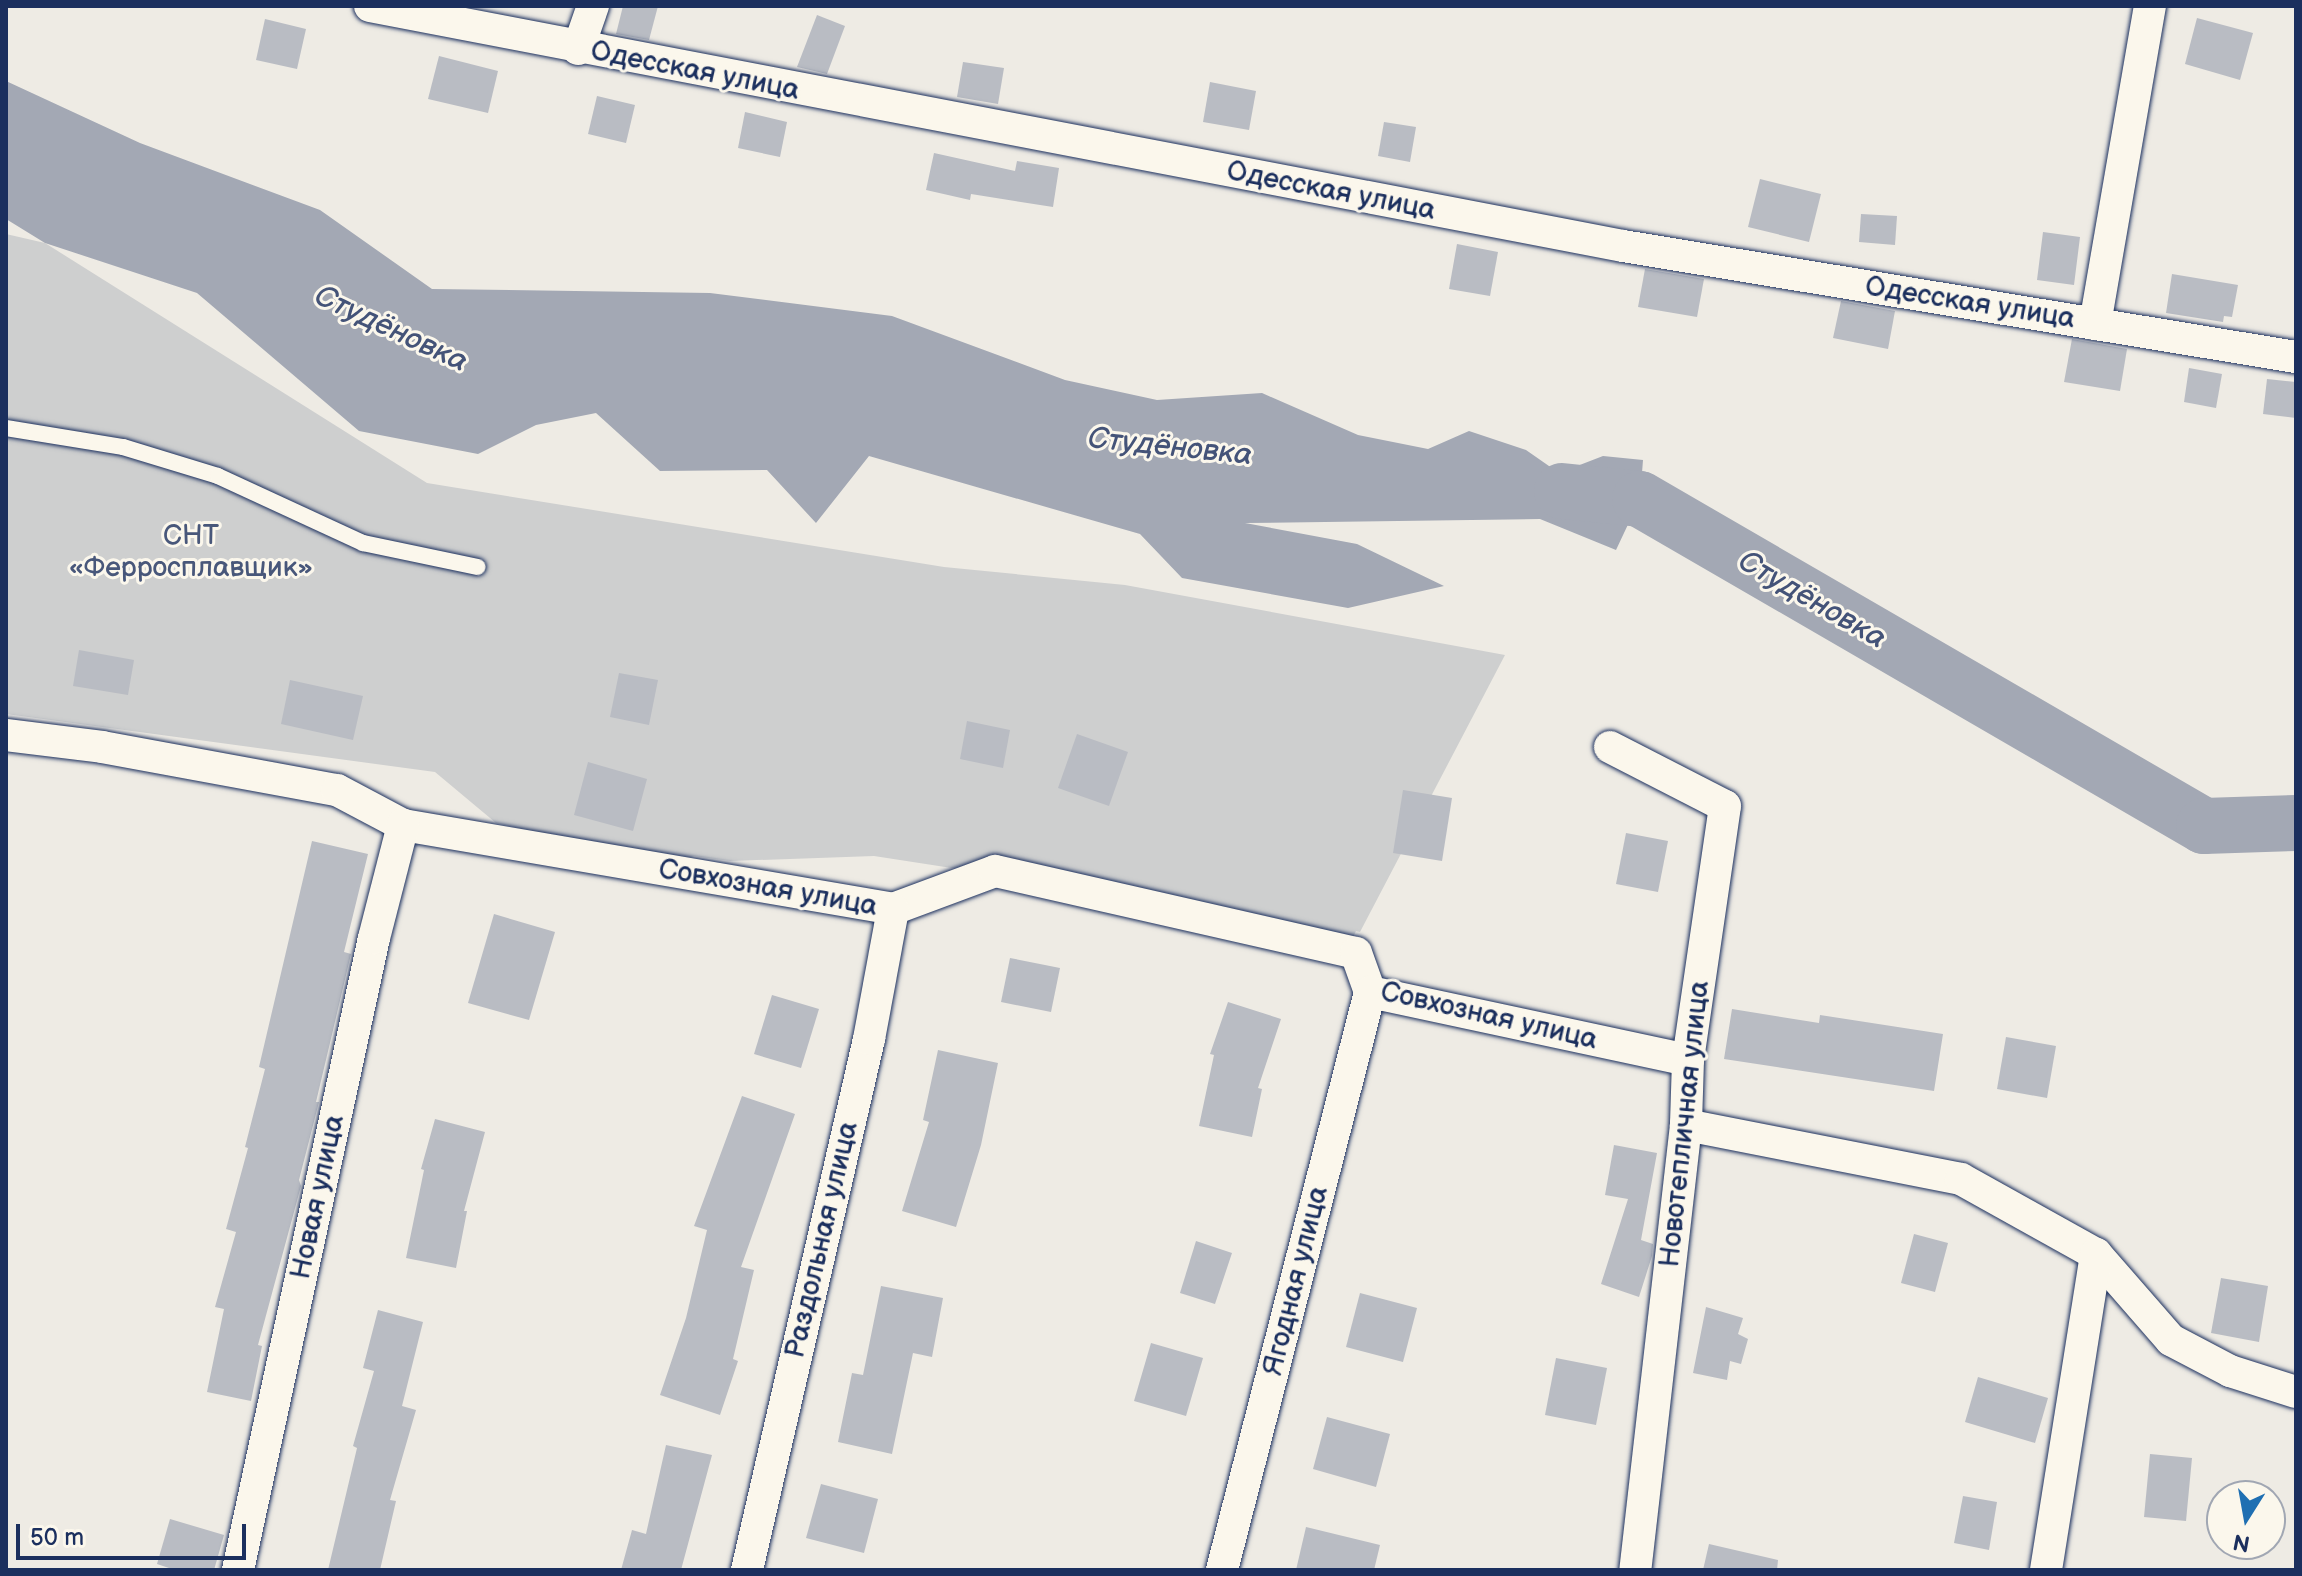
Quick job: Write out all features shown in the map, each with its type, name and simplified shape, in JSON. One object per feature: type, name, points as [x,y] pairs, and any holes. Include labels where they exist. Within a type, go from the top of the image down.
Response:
[{"type":"street","name":"Одесская улица","points":[[370,6],[578,49],[1623,246],[2296,357]]},
{"type":"street","points":[[578,49],[593,6]]},
{"type":"street","points":[[2095,324],[2150,6]]},
{"type":"street","name":"Совхозная улица","points":[[6,735],[102,747],[337,790],[403,825],[893,909],[995,871],[1356,953],[1370,992],[1688,1060]]},
{"type":"street","name":"Новотепличная улица","points":[[1610,747],[1725,806],[1688,1060],[1686,1125],[1635,1570]]},
{"type":"street","name":"Новая улица","points":[[238,1570],[374,938],[403,825]]},
{"type":"street","name":"Раздольная улица","points":[[747,1570],[869,1039],[893,909]]},
{"type":"street","name":"Ягодная улица","points":[[1222,1570],[1370,992]]},
{"type":"street","points":[[1686,1125],[1961,1179],[2096,1254],[2171,1340],[2230,1371],[2296,1392]]},
{"type":"street","points":[[2046,1570],[2096,1254]]},
{"type":"lane","points":[[6,428],[123,447],[218,476],[363,543],[478,567]]},
{"type":"green space","name":"СНТ «Ферросплавщик»","points":[[6,234],[45,243],[427,483],[944,567],[1125,585],[1505,655],[1360,932],[1356,931],[1352,939],[1158,900],[874,856],[730,861],[694,856],[672,863],[496,823],[435,772],[6,714]]},
{"type":"water","points":[[6,81],[140,143],[320,210],[432,289],[710,293],[892,316],[1065,380],[1157,400],[1262,393],[1358,435],[1428,449],[1469,431],[1526,450],[1559,473],[1603,456],[1643,460],[1640,499],[1616,550],[1540,519],[1245,523],[1357,544],[1444,586],[1348,608],[1182,578],[1140,534],[869,456],[816,523],[767,470],[660,471],[596,413],[536,425],[478,454],[359,431],[197,293],[45,243],[6,219]]},
{"type":"building","points":[[623,6],[658,6],[649,40],[616,34]]},
{"type":"building","points":[[817,15],[845,26],[827,74],[797,67]]},
{"type":"building","points":[[2197,18],[2253,33],[2240,80],[2185,64]]},
{"type":"building","points":[[265,19],[306,29],[297,69],[256,60]]},
{"type":"building","points":[[439,56],[498,71],[488,113],[428,99]]},
{"type":"building","points":[[963,62],[1004,68],[998,104],[957,97]]},
{"type":"building","points":[[1210,82],[1256,91],[1249,130],[1203,122]]},
{"type":"building","points":[[597,96],[635,105],[626,143],[588,134]]},
{"type":"building","points":[[745,112],[787,122],[780,157],[738,148]]},
{"type":"building","points":[[1384,122],[1416,127],[1410,162],[1378,156]]},
{"type":"building","points":[[934,153],[1015,171],[1017,161],[1059,168],[1053,207],[971,194],[970,200],[926,190]]},
{"type":"building","points":[[1760,179],[1821,194],[1809,242],[1748,227]]},
{"type":"building","points":[[1861,214],[1897,216],[1895,245],[1859,242]]},
{"type":"building","points":[[2043,232],[2080,237],[2074,285],[2037,280]]},
{"type":"building","points":[[1457,244],[1498,252],[1490,296],[1449,289]]},
{"type":"building","points":[[1645,269],[1704,279],[1697,317],[1638,307]]},
{"type":"building","points":[[2172,274],[2238,285],[2232,317],[2224,316],[2223,322],[2166,313]]},
{"type":"building","points":[[1841,301],[1895,311],[1888,349],[1833,338]]},
{"type":"building","points":[[2072,339],[2127,349],[2120,391],[2064,382]]},
{"type":"building","points":[[2189,368],[2222,374],[2216,408],[2184,402]]},
{"type":"building","points":[[2267,379],[2296,382],[2296,418],[2263,414]]},
{"type":"building","points":[[79,650],[134,660],[128,695],[73,686]]},
{"type":"building","points":[[619,673],[658,680],[649,725],[610,717]]},
{"type":"building","points":[[290,680],[363,696],[353,740],[281,724]]},
{"type":"building","points":[[967,721],[1010,730],[1003,768],[960,759]]},
{"type":"building","points":[[1077,734],[1128,752],[1109,806],[1058,788]]},
{"type":"building","points":[[588,762],[647,779],[633,831],[574,815]]},
{"type":"building","points":[[1403,790],[1452,798],[1442,861],[1393,853]]},
{"type":"building","points":[[1626,833],[1668,841],[1658,892],[1616,884]]},
{"type":"building","points":[[312,841],[368,854],[344,952],[351,954],[299,1180],[301,1186],[258,1345],[262,1346],[251,1401],[207,1392],[224,1309],[215,1307],[236,1232],[226,1229],[265,1069],[259,1067]]},
{"type":"building","points":[[494,914],[555,932],[529,1020],[468,1003]]},
{"type":"building","points":[[1010,958],[1060,968],[1051,1012],[1001,1002]]},
{"type":"building","points":[[772,995],[819,1009],[801,1068],[754,1054]]},
{"type":"building","points":[[1228,1002],[1281,1019],[1258,1088],[1262,1089],[1252,1137],[1199,1126],[1214,1055],[1210,1054]]},
{"type":"building","points":[[1732,1009],[1819,1023],[1820,1015],[1943,1034],[1934,1091],[1724,1059]]},
{"type":"building","points":[[2006,1037],[2056,1046],[2047,1098],[1997,1089]]},
{"type":"building","points":[[938,1050],[998,1063],[981,1145],[956,1227],[902,1211],[929,1122],[923,1120]]},
{"type":"building","points":[[742,1096],[795,1114],[741,1267],[754,1270],[733,1359],[738,1361],[720,1415],[660,1395],[686,1318],[707,1230],[694,1226]]},
{"type":"building","points":[[435,1119],[485,1132],[464,1211],[467,1211],[456,1268],[406,1258],[424,1170],[421,1169]]},
{"type":"building","points":[[1614,1145],[1657,1153],[1641,1240],[1653,1244],[1652,1256],[1639,1297],[1601,1284],[1628,1199],[1605,1195]]},
{"type":"building","points":[[1914,1234],[1948,1243],[1935,1292],[1901,1283]]},
{"type":"building","points":[[1196,1241],[1232,1253],[1215,1304],[1180,1293]]},
{"type":"building","points":[[2221,1278],[2268,1286],[2259,1342],[2211,1333]]},
{"type":"building","points":[[881,1286],[943,1298],[932,1357],[913,1353],[892,1454],[838,1442],[852,1373],[863,1375]]},
{"type":"building","points":[[1360,1293],[1417,1308],[1403,1362],[1346,1347]]},
{"type":"building","points":[[1706,1307],[1743,1318],[1738,1334],[1748,1339],[1741,1364],[1730,1361],[1727,1380],[1693,1373]]},
{"type":"building","points":[[378,1310],[423,1322],[402,1406],[416,1410],[390,1500],[396,1501],[380,1570],[328,1570],[357,1448],[353,1446],[374,1371],[363,1368]]},
{"type":"building","points":[[1151,1343],[1203,1358],[1186,1416],[1134,1401]]},
{"type":"building","points":[[1556,1358],[1607,1368],[1596,1425],[1545,1415]]},
{"type":"building","points":[[1978,1377],[2048,1398],[2035,1443],[1965,1422]]},
{"type":"building","points":[[1327,1417],[1390,1434],[1376,1487],[1313,1469]]},
{"type":"building","points":[[666,1445],[712,1455],[681,1570],[621,1570],[632,1530],[646,1534]]},
{"type":"building","points":[[2150,1454],[2192,1458],[2186,1521],[2144,1517]]},
{"type":"building","points":[[821,1484],[878,1499],[864,1553],[806,1538]]},
{"type":"building","points":[[1963,1496],[1997,1502],[1989,1550],[1954,1543]]},
{"type":"building","points":[[170,1519],[224,1535],[214,1570],[175,1570],[157,1564]]},
{"type":"building","points":[[1306,1527],[1380,1545],[1374,1570],[1296,1570]]},
{"type":"building","points":[[1709,1544],[1778,1560],[1777,1570],[1703,1570]]},
{"type":"waterway","name":"Студёновка","points":[[1562,491],[1640,499],[2204,826],[2296,823]]}]
